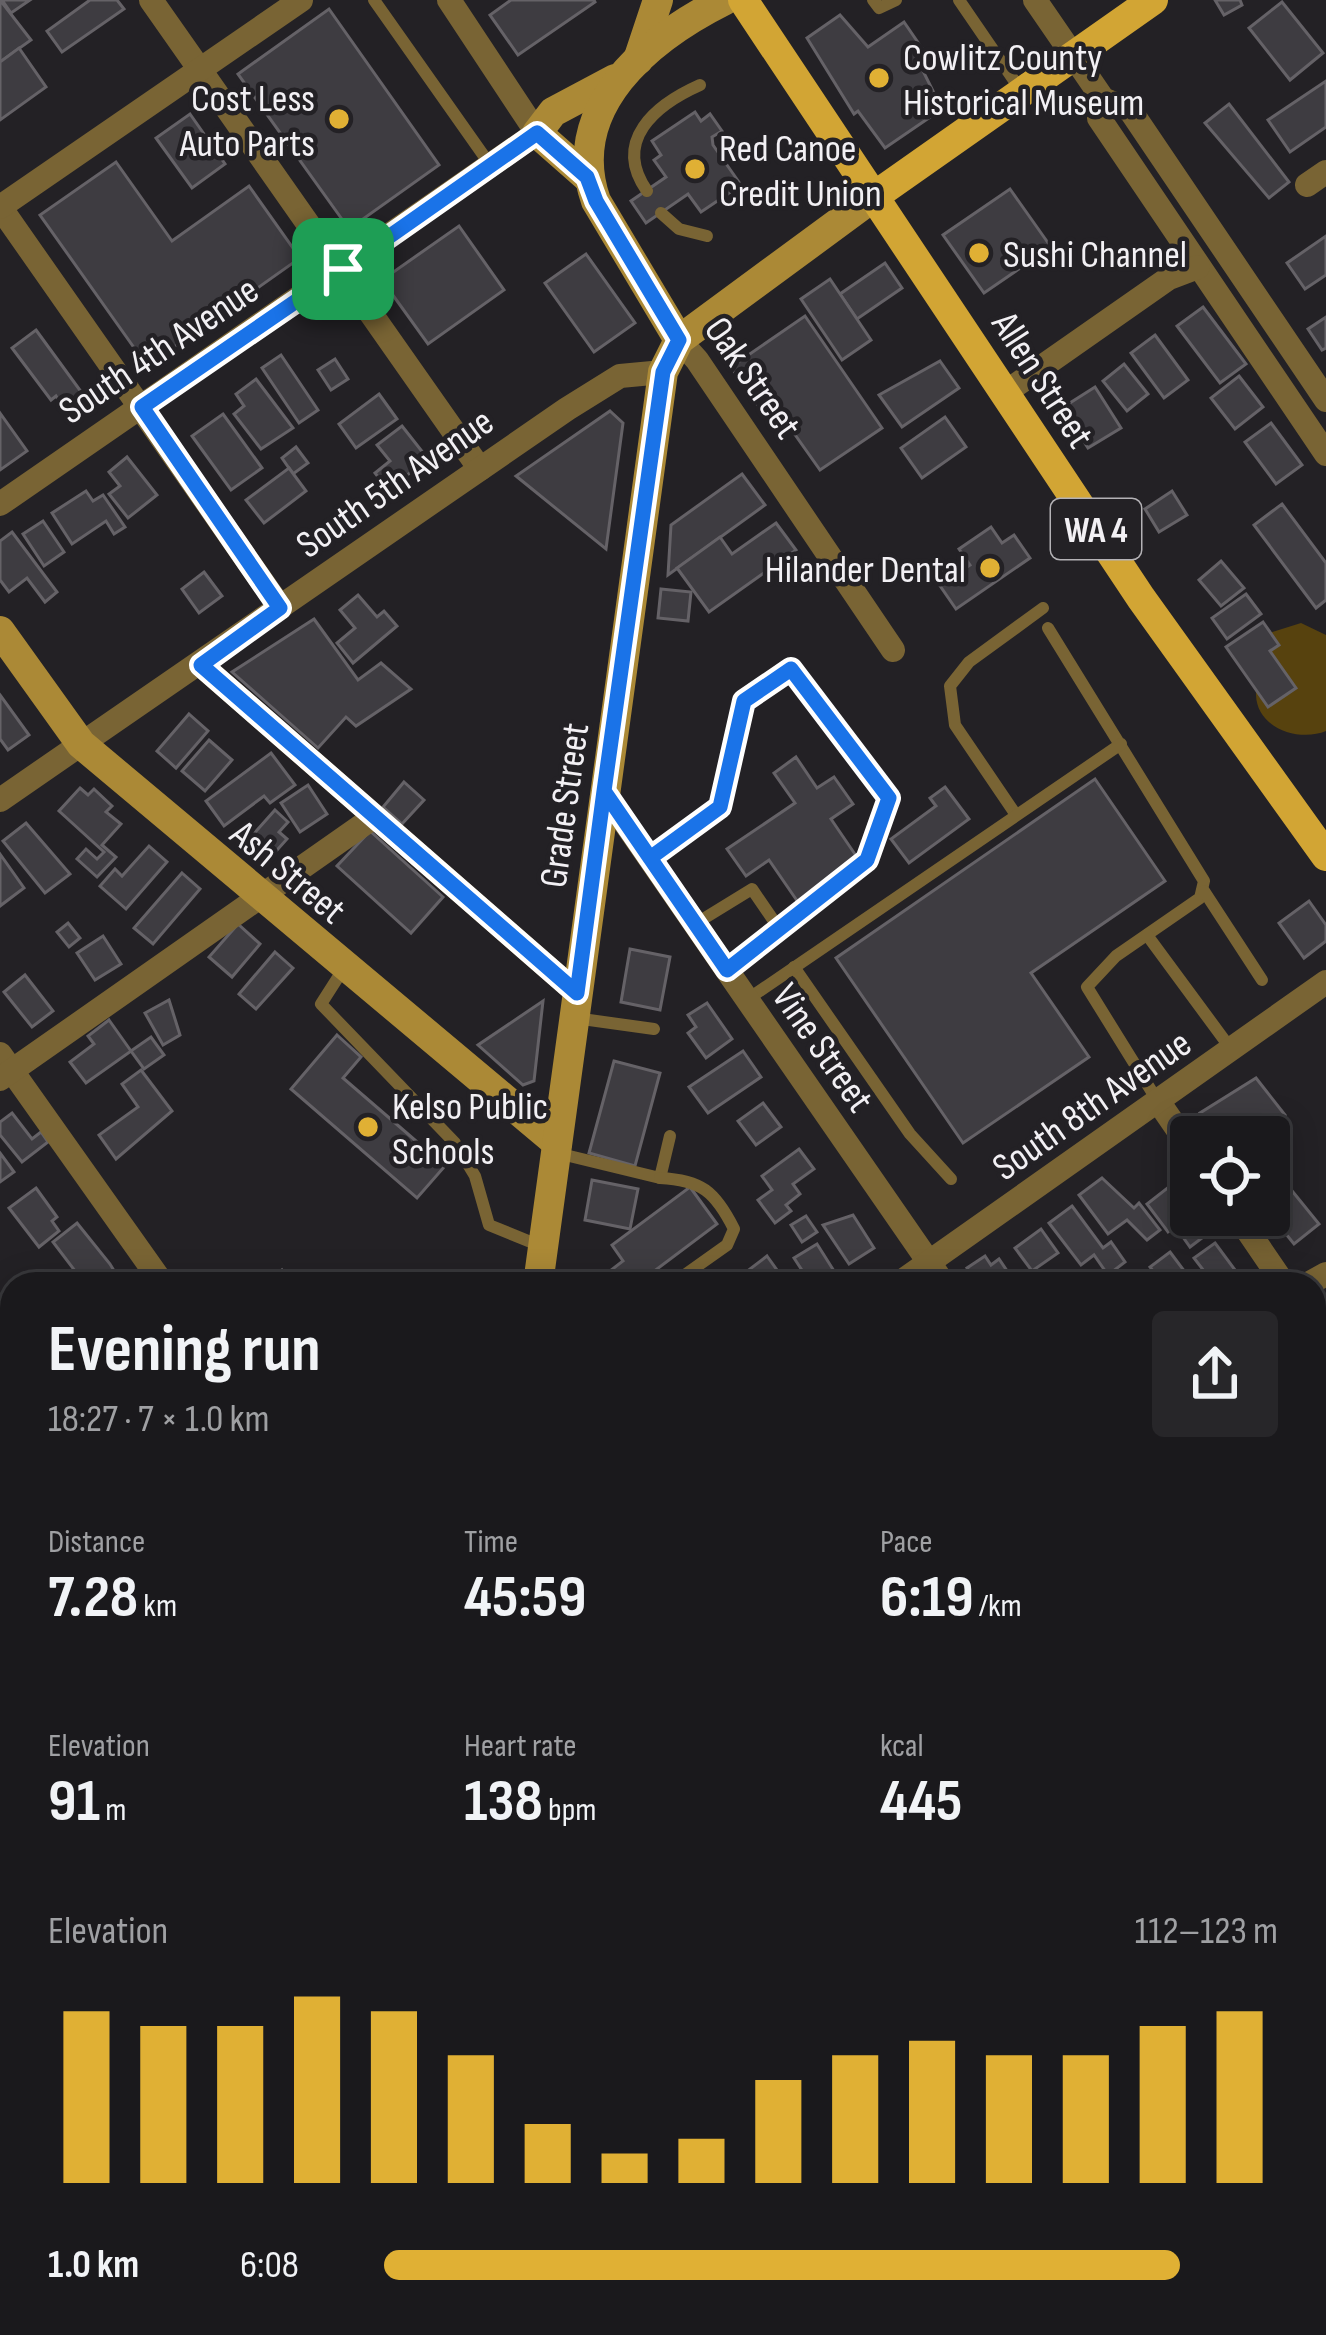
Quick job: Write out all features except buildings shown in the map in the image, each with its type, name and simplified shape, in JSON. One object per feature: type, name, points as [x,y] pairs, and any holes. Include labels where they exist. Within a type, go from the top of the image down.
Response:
[{"type":"main road","points":[[587,177],[591,135],[658,0]]},
{"type":"main road","points":[[587,177],[537,133],[553,112],[626,69],[725,0]]},
{"type":"main road","name":"Allen Street","points":[[743,0],[1141,598],[1326,856]]},
{"type":"main road","points":[[679,340],[1153,0]]},
{"type":"main road","name":"Oak Street","points":[[587,177],[596,201],[679,340]]},
{"type":"main road","name":"Grade Street","points":[[540,1272],[663,372],[679,340]]},
{"type":"main road","name":"Ash Street","points":[[0,631],[81,744],[557,1148]]},
{"type":"street","points":[[151,0],[481,470]]},
{"type":"street","points":[[448,0],[537,133]]},
{"type":"street","points":[[1035,0],[1103,99],[1130,110],[1326,400]]},
{"type":"street","points":[[280,608],[0,207],[201,72],[283,5]]},
{"type":"street","points":[[1103,99],[1099,118],[1326,454]]},
{"type":"street","name":"South 4th Avenue","points":[[0,504],[537,133]]},
{"type":"street","points":[[1006,392],[1169,278],[1198,267]]},
{"type":"street","name":"Oak Street","points":[[679,340],[698,360],[893,650]]},
{"type":"street","name":"South 5th Avenue","points":[[0,800],[620,376],[663,372]]},
{"type":"street","points":[[201,665],[374,817],[575,1006]]},
{"type":"street","name":"Vine Street","points":[[604,791],[936,1272]]},
{"type":"street","points":[[154,1272],[4,1067],[374,817]]},
{"type":"street","name":"South 8th Avenue","points":[[938,1272],[1158,1101],[1326,982]]},
{"type":"street","points":[[1158,1101],[1170,1118]]},
{"type":"street","points":[[1251,1236],[1276,1272]]},
{"type":"lane","points":[[374,0],[492,167]]},
{"type":"lane","points":[[873,0],[879,8],[896,0]]},
{"type":"lane","points":[[959,0],[1022,92]]},
{"type":"lane","points":[[646,191],[632,161],[639,129],[649,116],[700,85]]},
{"type":"lane","points":[[662,213],[679,230],[707,236]]},
{"type":"lane","points":[[1016,815],[955,725],[950,686],[969,662],[1043,608]]},
{"type":"lane","points":[[1048,628],[1194,859],[1204,891],[1262,980]]},
{"type":"lane","points":[[650,858],[720,807],[744,701],[791,669],[889,798],[867,860],[727,970]]},
{"type":"lane","points":[[748,1000],[1121,744]]},
{"type":"lane","points":[[695,924],[752,889],[778,927]]},
{"type":"lane","points":[[1158,1101],[1088,987],[1104,966],[1204,891]]},
{"type":"lane","points":[[1147,934],[1231,1049]]},
{"type":"lane","points":[[794,967],[910,1134],[951,1179]]},
{"type":"lane","points":[[344,968],[322,1004],[455,1143],[475,1176],[489,1225],[544,1247]]},
{"type":"lane","points":[[575,1006],[654,1029]]},
{"type":"lane","points":[[660,1178],[670,1136]]},
{"type":"lane","points":[[557,1148],[660,1178],[693,1180],[722,1205],[734,1229],[727,1245],[689,1272]]},
{"type":"shaded area","points":[[1301,623],[1326,635],[1326,731],[1304,735],[1272,724],[1258,707],[1256,695],[1263,635]]},
{"type":"place","name":"Cowlitz County Historical Museum","points":[[879,78]]},
{"type":"place","name":"Cost Less Auto Parts","points":[[339,119]]},
{"type":"place","name":"Red Canoe Credit Union","points":[[695,169]]},
{"type":"place","name":"Sushi Channel","points":[[979,253]]},
{"type":"place","name":"Hilander Dental","points":[[990,568]]},
{"type":"place","name":"Kelso Public Schools","points":[[368,1127]]},
{"type":"route","points":[[343,269],[142,407],[280,608],[201,665],[577,993],[604,791],[695,924],[727,970],[796,911],[867,860],[889,798],[791,669],[744,701],[720,807],[650,858],[604,791],[663,372],[679,340],[612,230],[587,177],[537,133],[343,269]]}]
